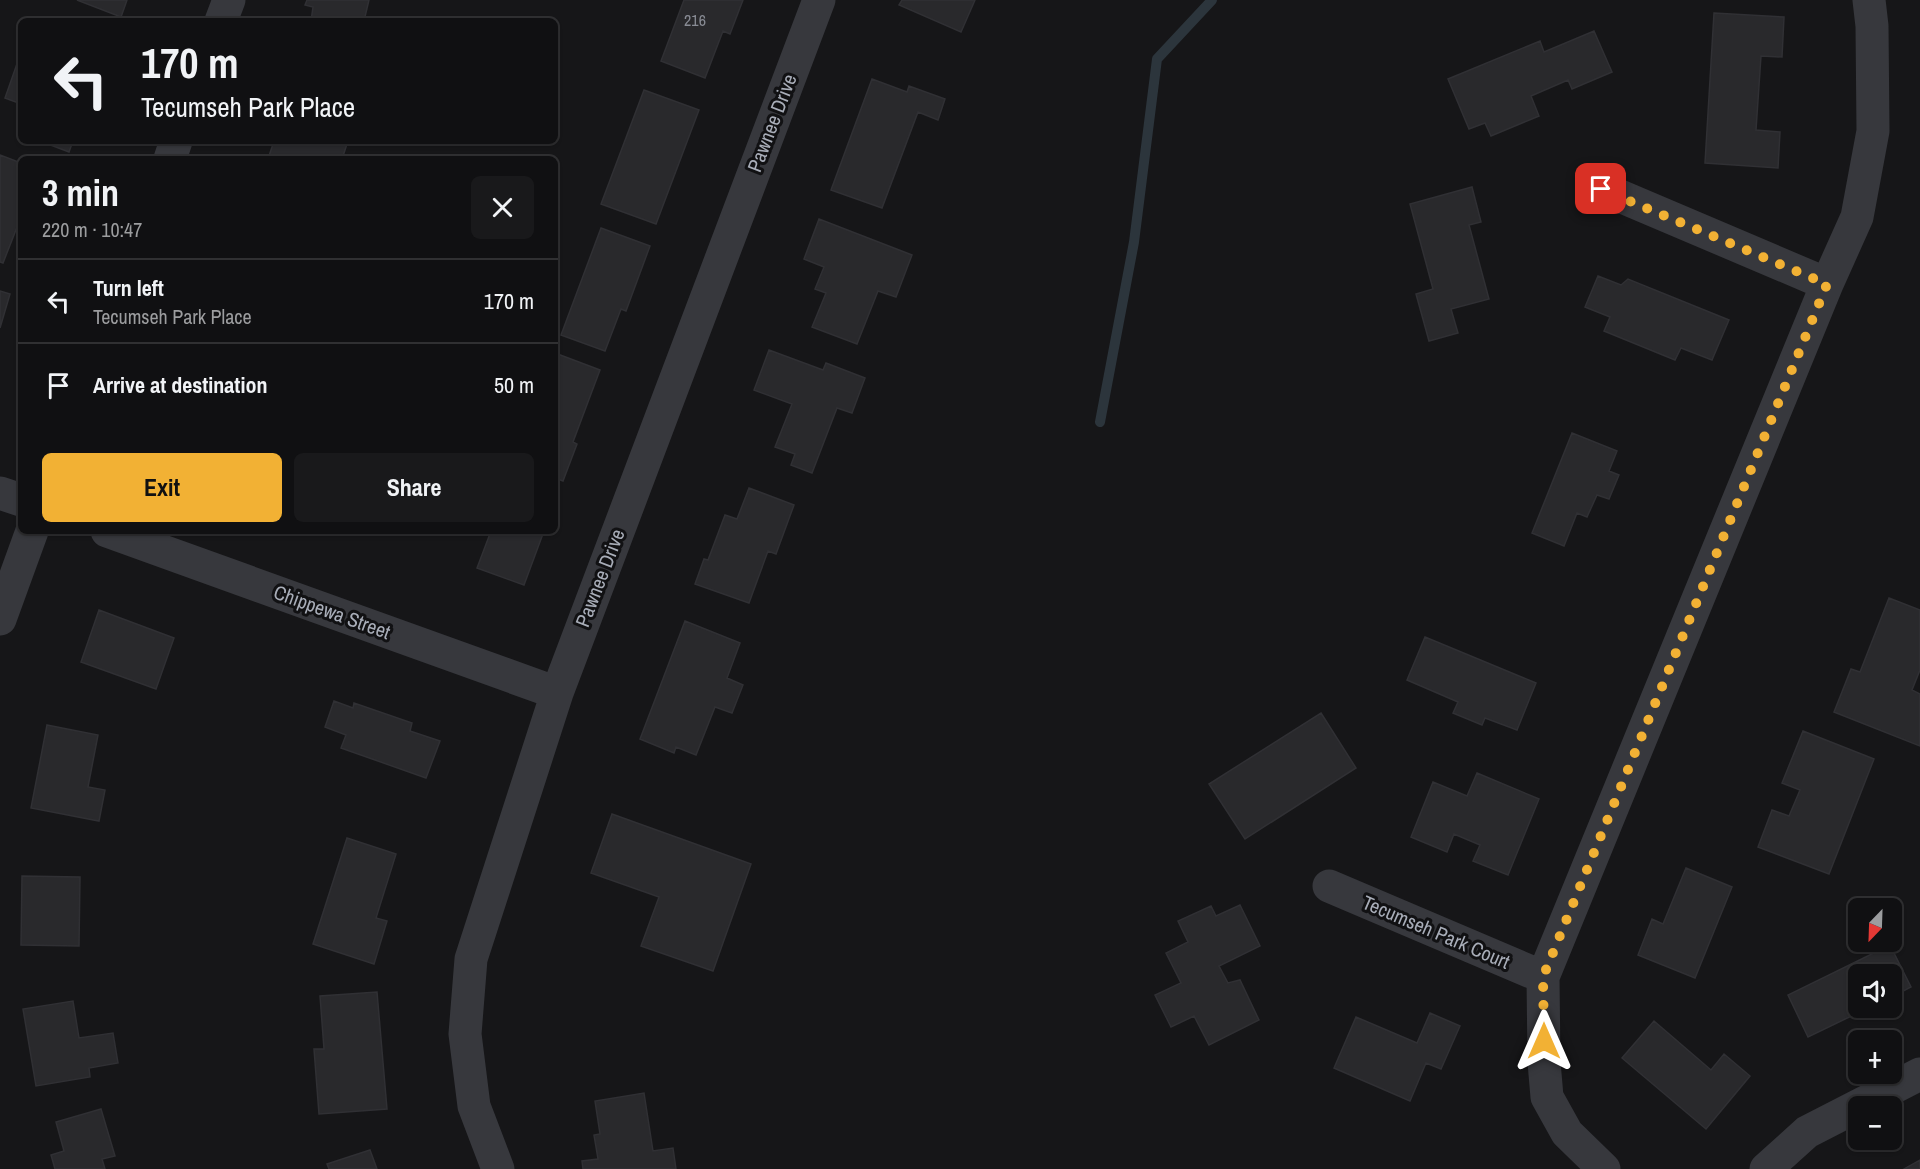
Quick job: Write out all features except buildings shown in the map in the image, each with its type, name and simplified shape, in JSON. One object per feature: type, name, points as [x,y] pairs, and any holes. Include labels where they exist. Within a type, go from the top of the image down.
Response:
[{"type":"street","points":[[222,18],[229,0]]},
{"type":"street","name":"Pawnee Drive","points":[[498,1169],[474,1106],[465,1034],[471,959],[557,693],[819,0]]},
{"type":"street","points":[[1604,1169],[1567,1133],[1547,1097],[1544,1062],[1543,977],[1857,216],[1873,131],[1872,26],[1869,0]]},
{"type":"street","points":[[1601,189],[1827,284]]},
{"type":"street","points":[[0,492],[18,499]]},
{"type":"street","points":[[0,619],[31,534]]},
{"type":"street","name":"Chippewa Street","points":[[115,534],[557,693]]},
{"type":"street","name":"Tecumseh Park Court","points":[[1329,886],[1543,977]]},
{"type":"street","points":[[1766,1169],[1807,1132],[1920,1074]]},
{"type":"waterway","points":[[1100,422],[1134,242],[1157,59],[1212,0]]},
{"type":"route","points":[[1544,1041],[1543,977],[1827,284],[1601,189]]}]
